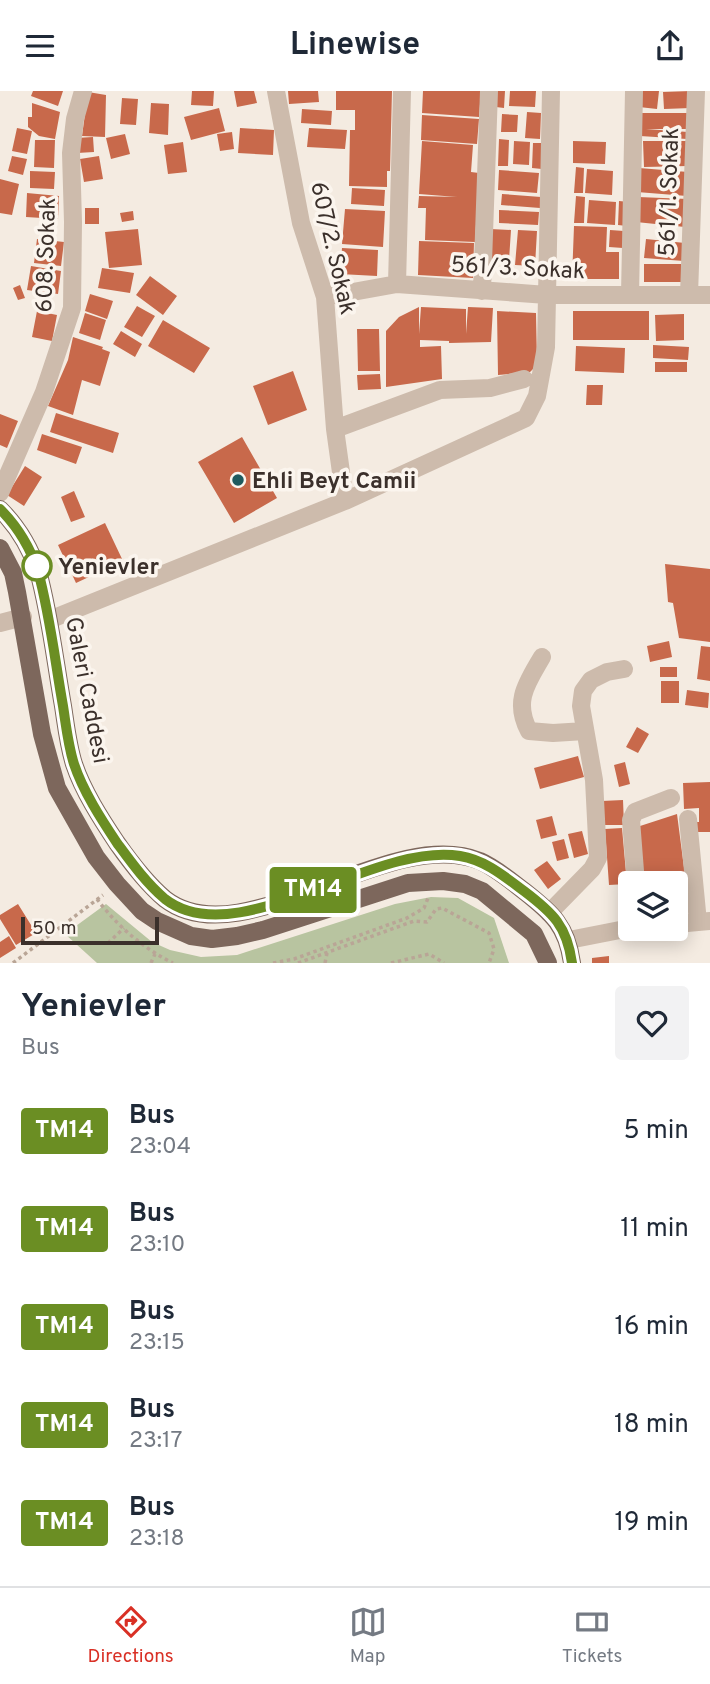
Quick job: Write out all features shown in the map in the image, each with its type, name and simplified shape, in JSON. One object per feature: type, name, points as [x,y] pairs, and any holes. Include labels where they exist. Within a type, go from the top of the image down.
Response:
[{"type":"main road","name":"Galeri Caddesi","points":[[0,509],[20,532],[33,553],[49,620],[75,765],[114,838],[130,861],[166,899],[187,911],[205,915],[228,915],[287,899],[409,858],[437,853],[461,856],[481,862],[526,893],[549,913],[560,924],[569,940],[572,963]]},
{"type":"main road","points":[[0,548],[13,573],[53,779],[74,821],[117,884],[142,911],[191,936],[212,939],[263,930],[381,891],[425,881],[465,884],[482,891],[534,934],[547,962],[569,940]]},
{"type":"street","name":"608. Sokak","points":[[0,493],[44,392],[72,308],[71,153],[75,119],[83,91]]},
{"type":"street","name":"607/2. Sokak","points":[[276,91],[301,223],[325,297],[335,429],[345,501]]},
{"type":"street","points":[[397,284],[402,91]]},
{"type":"street","points":[[482,291],[489,91]]},
{"type":"street","points":[[49,620],[345,501],[526,418],[537,396],[545,347],[551,91]]},
{"type":"street","name":"561/1. Sokak","points":[[630,295],[634,91]]},
{"type":"street","name":"561/1. Sokak","points":[[689,295],[696,91]]},
{"type":"street","name":"561/3. Sokak","points":[[325,297],[397,284],[547,295],[710,295]]},
{"type":"street","points":[[335,429],[440,390],[490,388],[524,379]]},
{"type":"street","points":[[0,623],[23,617]]},
{"type":"street","points":[[542,657],[523,689],[522,718],[529,731],[585,731]]},
{"type":"street","points":[[549,913],[592,869],[598,858],[594,781],[581,706],[583,691],[591,680],[607,672],[624,669]]},
{"type":"street","points":[[635,871],[631,820],[635,812],[671,798]]},
{"type":"street","points":[[688,819],[704,921]]},
{"type":"street","points":[[569,940],[618,930]]},
{"type":"path","points":[[425,881],[429,899],[436,909],[447,911],[489,933],[494,949],[489,963]]},
{"type":"path","points":[[13,963],[117,884]]},
{"type":"path","points":[[97,899],[124,928],[155,954],[173,963]]},
{"type":"path","points":[[273,963],[294,959],[407,918],[424,908],[429,899]]},
{"type":"path","points":[[298,963],[415,921],[427,922],[436,909]]},
{"type":"path","points":[[108,943],[124,928]]},
{"type":"path","points":[[325,963],[327,953]]},
{"type":"path","points":[[151,963],[155,954]]},
{"type":"path","points":[[391,963],[429,954],[444,963]]},
{"type":"green space","points":[[431,897],[458,898],[494,918],[509,963],[97,963],[65,934],[106,904],[152,942],[170,950],[201,957],[237,955],[395,904]]},
{"type":"building","points":[[33,91],[63,91],[58,106],[31,96]]},
{"type":"building","points":[[192,91],[214,91],[213,106],[191,105]]},
{"type":"building","points":[[234,91],[254,91],[257,103],[237,107]]},
{"type":"building","points":[[288,91],[318,91],[319,102],[289,104]]},
{"type":"building","points":[[336,91],[392,91],[390,171],[387,171],[387,187],[349,186],[350,130],[355,130],[355,110],[336,110]]},
{"type":"building","points":[[423,91],[481,91],[479,117],[422,113]]},
{"type":"building","points":[[497,91],[505,91],[504,108],[496,107]]},
{"type":"building","points":[[510,91],[536,91],[535,107],[509,106]]},
{"type":"building","points":[[640,91],[659,91],[657,109],[639,107]]},
{"type":"building","points":[[691,91],[691,108],[664,109],[663,92]]},
{"type":"building","points":[[88,92],[106,95],[105,137],[82,136]]},
{"type":"building","points":[[122,98],[138,99],[136,125],[120,124]]},
{"type":"building","points":[[32,103],[60,112],[55,139],[39,136],[28,127],[28,117],[32,117]]},
{"type":"building","points":[[151,103],[169,104],[168,135],[149,133]]},
{"type":"building","points":[[219,108],[225,131],[191,140],[184,117]]},
{"type":"building","points":[[302,109],[332,111],[331,125],[301,123]]},
{"type":"building","points":[[527,112],[541,113],[540,139],[525,138]]},
{"type":"building","points":[[640,113],[687,113],[687,129],[646,129],[688,132],[687,139],[640,136]]},
{"type":"building","points":[[502,114],[518,115],[517,132],[501,132]]},
{"type":"building","points":[[422,115],[479,119],[477,144],[421,140]]},
{"type":"building","points":[[17,128],[32,131],[27,154],[12,151]]},
{"type":"building","points":[[240,128],[274,130],[273,155],[238,153]]},
{"type":"building","points":[[309,128],[347,130],[345,149],[307,147]]},
{"type":"building","points":[[232,132],[234,149],[220,151],[217,134]]},
{"type":"building","points":[[125,134],[130,154],[111,159],[106,138]]},
{"type":"building","points":[[93,137],[94,152],[77,153],[76,138]]},
{"type":"building","points":[[499,139],[509,140],[508,166],[498,166]]},
{"type":"building","points":[[35,140],[55,140],[54,168],[34,167]]},
{"type":"building","points":[[422,141],[473,145],[471,172],[479,173],[475,242],[425,240],[426,208],[418,208],[419,196],[457,197],[419,194]]},
{"type":"building","points":[[514,141],[530,142],[529,165],[513,164]]},
{"type":"building","points":[[573,141],[606,142],[605,164],[573,163]]},
{"type":"building","points":[[643,141],[688,141],[688,166],[644,167]]},
{"type":"building","points":[[183,142],[187,172],[168,174],[164,145]]},
{"type":"building","points":[[533,143],[543,143],[542,169],[532,168]]},
{"type":"building","points":[[12,156],[27,159],[23,175],[8,171]]},
{"type":"building","points":[[99,156],[103,179],[84,182],[80,159]]},
{"type":"building","points":[[576,167],[584,168],[583,193],[574,193]]},
{"type":"building","points":[[639,168],[688,172],[687,196],[637,192]]},
{"type":"building","points":[[587,169],[613,171],[612,195],[585,193]]},
{"type":"building","points":[[499,170],[539,173],[537,193],[498,190]]},
{"type":"building","points":[[30,171],[55,172],[54,189],[30,188]]},
{"type":"building","points":[[0,179],[19,184],[12,215],[0,213]]},
{"type":"building","points":[[352,188],[385,190],[384,206],[351,204]]},
{"type":"building","points":[[27,193],[59,196],[58,219],[26,217]]},
{"type":"building","points":[[502,194],[541,197],[540,208],[501,205]]},
{"type":"building","points":[[576,196],[585,197],[584,223],[574,223]]},
{"type":"building","points":[[638,197],[688,199],[685,227],[636,222]]},
{"type":"building","points":[[589,200],[616,202],[615,225],[587,223]]},
{"type":"building","points":[[619,201],[629,202],[627,226],[618,225]]},
{"type":"building","points":[[85,208],[99,208],[99,224],[85,224]]},
{"type":"building","points":[[345,209],[385,211],[383,247],[342,244]]},
{"type":"building","points":[[499,210],[539,212],[538,225],[499,223]]},
{"type":"building","points":[[133,211],[134,220],[122,222],[120,213]]},
{"type":"building","points":[[574,226],[607,227],[606,252],[619,252],[619,279],[572,279]]},
{"type":"building","points":[[138,229],[142,265],[109,268],[105,232]]},
{"type":"building","points":[[490,229],[511,230],[509,260],[488,259]]},
{"type":"building","points":[[518,230],[537,231],[535,266],[515,265]]},
{"type":"building","points":[[610,230],[624,231],[623,248],[609,247]]},
{"type":"building","points":[[37,239],[64,242],[61,266],[34,263]]},
{"type":"building","points":[[646,239],[685,243],[684,261],[644,258]]},
{"type":"building","points":[[419,241],[474,243],[473,278],[418,275]]},
{"type":"building","points":[[342,248],[378,250],[377,276],[340,274]]},
{"type":"building","points":[[644,264],[681,264],[681,282],[644,282]]},
{"type":"building","points":[[31,266],[61,271],[58,294],[27,290]]},
{"type":"building","points":[[102,268],[134,273],[130,293],[98,288]]},
{"type":"building","points":[[150,276],[177,296],[163,315],[136,295]]},
{"type":"building","points":[[20,285],[25,298],[18,300],[13,288]]},
{"type":"building","points":[[90,294],[113,301],[107,319],[85,311]]},
{"type":"building","points":[[137,306],[155,316],[142,337],[124,327]]},
{"type":"building","points":[[419,307],[419,334],[421,307],[466,309],[466,334],[468,307],[493,308],[491,342],[449,343],[420,340],[420,347],[441,346],[442,379],[386,387],[386,331],[399,317]]},
{"type":"building","points":[[37,311],[57,315],[52,341],[32,337]]},
{"type":"building","points":[[497,311],[536,313],[537,365],[530,372],[498,375]]},
{"type":"building","points":[[573,311],[649,311],[649,340],[573,340]]},
{"type":"building","points":[[85,313],[106,320],[100,340],[79,333]]},
{"type":"building","points":[[684,314],[684,340],[656,341],[655,315]]},
{"type":"building","points":[[163,320],[210,348],[194,373],[148,346]]},
{"type":"building","points":[[357,329],[379,329],[380,371],[358,371]]},
{"type":"building","points":[[121,331],[142,344],[135,357],[113,344]]},
{"type":"building","points":[[73,337],[110,352],[100,386],[82,380],[73,415],[48,406],[68,360]]},
{"type":"building","points":[[653,345],[689,347],[688,360],[653,358]]},
{"type":"building","points":[[576,346],[625,348],[624,373],[575,371]]},
{"type":"building","points":[[655,362],[687,362],[687,372],[655,372]]},
{"type":"building","points":[[293,371],[307,410],[268,425],[253,386]]},
{"type":"building","points":[[380,374],[381,389],[358,390],[357,375]]},
{"type":"building","points":[[587,385],[603,385],[602,405],[586,405]]},
{"type":"building","points":[[56,413],[119,433],[113,453],[50,432]]},
{"type":"building","points":[[0,414],[18,421],[7,448],[0,445]]},
{"type":"building","points":[[42,434],[82,447],[76,464],[37,450]]},
{"type":"building","name":"Ehli Beyt Camii","points":[[242,437],[277,498],[234,523],[198,462]]},
{"type":"building","points":[[25,466],[42,477],[24,506],[7,495]]},
{"type":"building","points":[[74,491],[85,517],[71,522],[61,497]]},
{"type":"building","points":[[105,523],[123,561],[76,583],[58,545]]},
{"type":"building","points":[[665,564],[710,569],[710,642],[679,638],[673,603],[668,602]]},
{"type":"building","points":[[669,641],[672,657],[650,662],[647,646]]},
{"type":"building","points":[[701,646],[710,647],[710,681],[697,679]]},
{"type":"building","points":[[660,667],[677,667],[677,677],[660,677]]},
{"type":"building","points":[[661,681],[679,681],[679,703],[661,703]]},
{"type":"building","points":[[687,690],[709,693],[708,708],[685,705]]},
{"type":"building","points":[[637,727],[649,734],[638,753],[626,747]]},
{"type":"building","points":[[578,756],[584,777],[540,789],[534,768]]},
{"type":"building","points":[[625,762],[630,784],[619,787],[614,765]]},
{"type":"building","points":[[710,782],[710,832],[696,832],[695,822],[699,822],[699,808],[684,809],[683,783]]},
{"type":"building","points":[[623,800],[624,825],[604,825],[602,801]]},
{"type":"building","points":[[677,814],[684,871],[642,871],[637,827]]},
{"type":"building","points":[[552,816],[557,835],[541,839],[536,820]]},
{"type":"building","points":[[622,828],[626,871],[618,871],[618,884],[609,885],[605,829]]},
{"type":"building","points":[[582,831],[588,854],[574,858],[568,834]]},
{"type":"building","points":[[564,839],[569,858],[557,861],[552,842]]},
{"type":"building","points":[[547,861],[561,879],[548,889],[534,870]]},
{"type":"building","points":[[18,904],[36,933],[16,945],[0,915]]},
{"type":"building","points":[[9,936],[16,948],[0,958],[0,942]]},
{"type":"building","points":[[609,956],[609,963],[592,963],[592,958]]},
{"type":"bus line","name":"TM14","points":[[0,509],[20,532],[33,553],[49,620],[70,747],[84,787],[106,827],[130,861],[166,899],[187,911],[205,915],[228,915],[287,899],[409,858],[437,853],[461,856],[481,862],[507,878],[560,924],[569,940],[572,963]]},
{"type":"place","name":"Ehli Beyt Camii","points":[[238,480]]},
{"type":"place","name":"Yenievler","points":[[37,566]]}]
